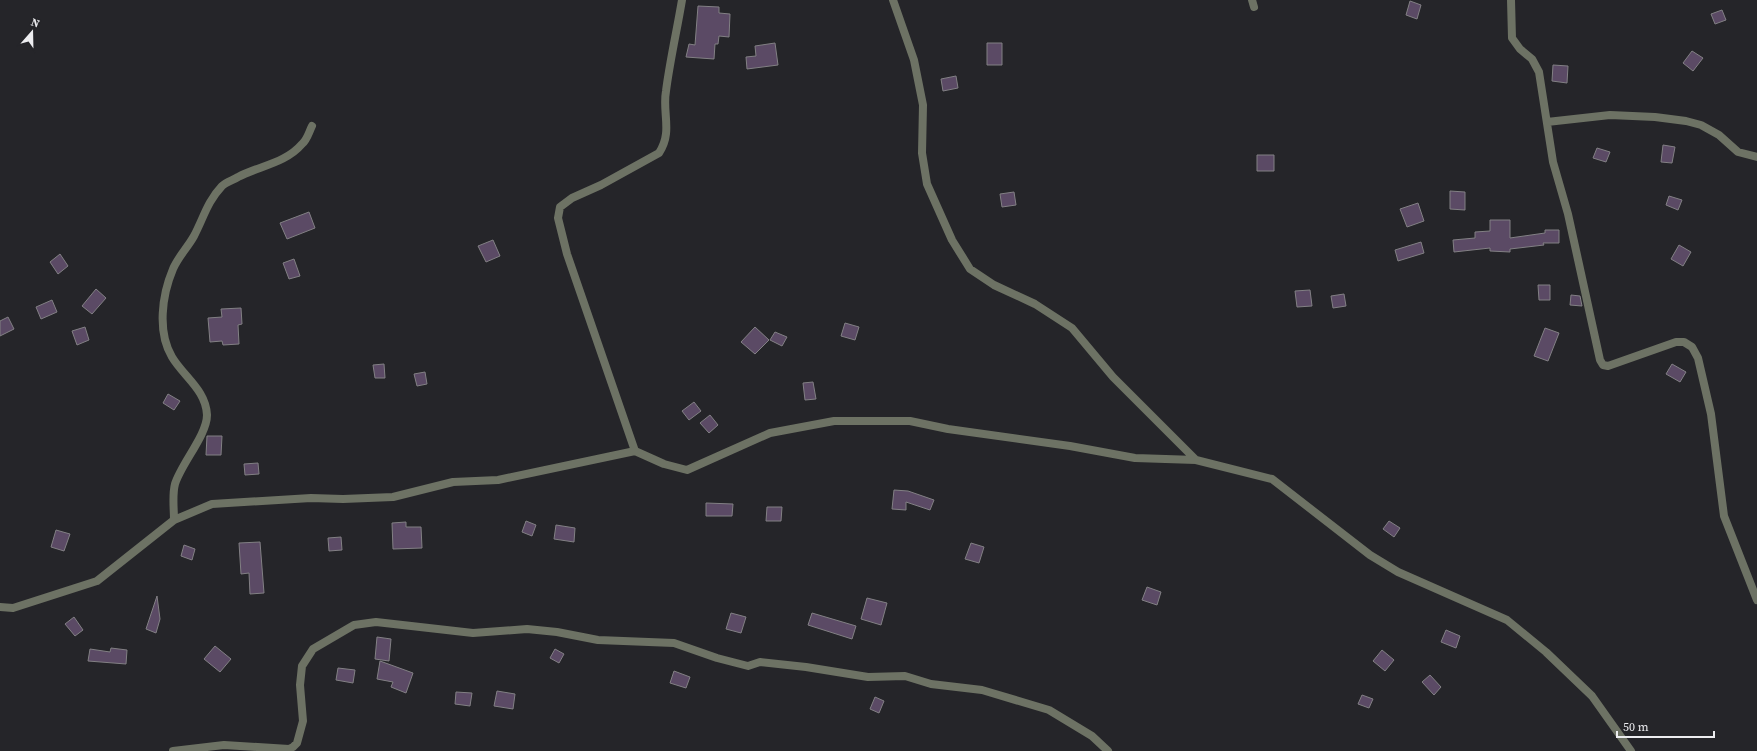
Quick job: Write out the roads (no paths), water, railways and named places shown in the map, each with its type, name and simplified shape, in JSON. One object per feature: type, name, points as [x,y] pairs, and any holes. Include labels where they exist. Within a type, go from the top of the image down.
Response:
[{"type":"street","points":[[635,451],[567,254],[558,218],[560,207],[572,198],[602,185],[659,153],[665,145],[668,131],[665,93],[682,0]]},
{"type":"street","points":[[893,0],[914,60],[923,105],[922,153],[927,184],[952,240],[970,269],[994,286],[1035,304],[1072,328],[1113,376],[1196,460]]},
{"type":"street","points":[[1512,0],[1512,38],[1520,49],[1532,59],[1538,72],[1553,162],[1568,214],[1600,360],[1603,365],[1608,366],[1676,342],[1684,342],[1692,347],[1698,358],[1711,414],[1724,516],[1757,600]]},
{"type":"street","points":[[1547,122],[1610,115],[1655,117],[1686,121],[1701,125],[1719,135],[1738,152],[1757,157]]},
{"type":"street","points":[[174,520],[173,500],[175,483],[203,429],[207,417],[205,401],[191,380],[171,356],[164,334],[164,297],[173,268],[194,236],[207,206],[223,185],[245,173],[268,166],[291,154],[303,144],[312,126]]},
{"type":"street","points":[[0,607],[13,608],[97,581],[174,520],[212,504],[311,498],[343,499],[393,497],[453,482],[498,480],[620,452],[635,451],[664,464],[687,470],[770,433],[834,421],[910,421],[948,429],[1070,446],[1135,458],[1196,460],[1272,479],[1370,555],[1398,572],[1507,620],[1546,652],[1592,696],[1631,751]]},
{"type":"street","points":[[173,751],[224,745],[289,749],[293,747],[298,743],[303,721],[300,685],[302,666],[312,649],[354,624],[376,622],[473,633],[527,629],[557,632],[598,640],[669,642],[748,666],[760,662],[806,667],[868,677],[906,676],[931,684],[982,690],[1049,710],[1092,736],[1108,751]]}]
